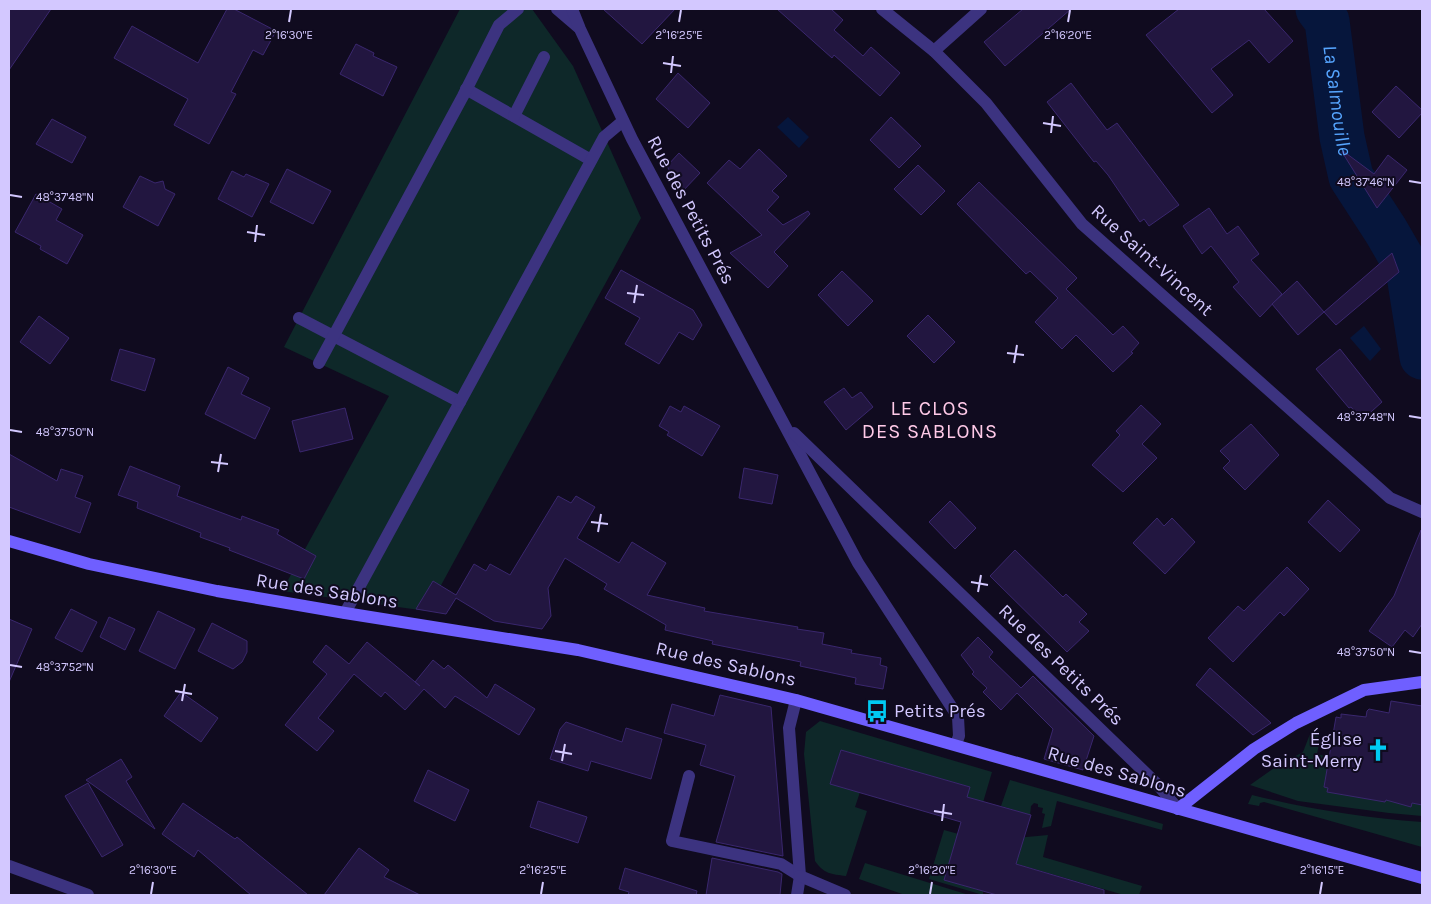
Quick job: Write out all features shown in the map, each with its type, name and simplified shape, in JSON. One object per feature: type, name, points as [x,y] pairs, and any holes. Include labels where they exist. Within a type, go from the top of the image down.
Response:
[{"type":"street","points":[[319,363],[499,25],[518,9]]},
{"type":"street","points":[[557,9],[580,29]]},
{"type":"street","name":"Rue des Petits Prés","points":[[572,9],[623,121],[858,562],[958,717],[959,736],[956,744]]},
{"type":"street","name":"Rue Saint-Vincent","points":[[882,9],[934,51],[986,103],[1082,224],[1390,498],[1422,512]]},
{"type":"street","points":[[934,51],[981,9]]},
{"type":"street","points":[[514,116],[544,57]]},
{"type":"street","points":[[466,89],[591,160]]},
{"type":"street","points":[[345,613],[591,160],[604,137],[623,121]]},
{"type":"street","points":[[299,318],[460,402]]},
{"type":"street","name":"Rue des Petits Prés","points":[[785,425],[1151,778],[1178,809]]},
{"type":"street","name":"Rue des Sablons","points":[[9,541],[98,566],[217,591],[578,650],[796,700],[1422,878]]},
{"type":"street","points":[[1178,809],[1254,749],[1296,723],[1364,690],[1422,682]]},
{"type":"street","points":[[796,700],[789,728],[800,876],[797,895]]},
{"type":"street","points":[[689,776],[672,841],[781,864],[800,876],[845,895]]},
{"type":"street","points":[[9,866],[88,895]]},
{"type":"green space","points":[[460,9],[532,9],[573,66],[641,218],[427,611],[282,591],[389,396],[284,347]]},
{"type":"green space","points":[[820,721],[992,772],[976,826],[960,821],[970,787],[841,750],[830,784],[860,792],[855,807],[867,811],[846,876],[825,871],[815,861],[804,754],[806,732]]},
{"type":"green space","points":[[1315,732],[1320,739],[1317,754],[1333,758],[1332,766],[1328,765],[1327,768],[1331,769],[1324,787],[1328,788],[1327,792],[1358,797],[1382,797],[1381,801],[1385,802],[1386,798],[1411,807],[1412,803],[1422,805],[1422,816],[1298,801],[1250,785],[1277,766],[1303,752],[1310,734]]},
{"type":"green space","points":[[1010,780],[1163,824],[1162,830],[1057,801],[1051,826],[1042,828],[1045,814],[1042,813],[1043,808],[1038,807],[1038,804],[1034,803],[1031,806],[1030,815],[1001,806]]},
{"type":"green space","points":[[1252,795],[1336,812],[1422,822],[1422,847],[1264,802],[1260,803],[1259,806],[1248,804]]},
{"type":"green space","points":[[944,830],[984,841],[1048,835],[1043,857],[1142,886],[1139,895],[1124,895],[954,846],[944,880],[983,891],[983,895],[929,879]]},
{"type":"green space","points":[[865,863],[969,895],[905,895],[859,879]]},
{"type":"water","points":[[788,117],[809,137],[799,148],[777,127]]},
{"type":"water","points":[[1364,326],[1381,349],[1370,361],[1350,338]]},
{"type":"building","points":[[9,9],[51,9],[9,70]]},
{"type":"building","points":[[227,9],[234,9],[276,31],[263,55],[253,50],[231,92],[236,94],[209,144],[174,125],[188,99],[114,58],[132,26],[198,63]]},
{"type":"building","points":[[603,9],[675,9],[642,44]]},
{"type":"building","points":[[777,9],[831,9],[843,20],[834,30],[863,56],[871,47],[900,73],[880,96],[834,55],[832,58]]},
{"type":"building","points":[[1023,9],[1071,9],[1005,66],[984,42]]},
{"type":"building","points":[[1179,9],[1264,9],[1293,41],[1269,63],[1249,40],[1211,69],[1233,95],[1212,113],[1146,35]]},
{"type":"building","points":[[356,44],[374,53],[373,56],[397,67],[383,96],[340,74]]},
{"type":"building","points":[[678,73],[710,103],[688,128],[656,99]]},
{"type":"building","points":[[1071,83],[1107,130],[1117,123],[1179,205],[1149,226],[1144,219],[1140,222],[1108,175],[1096,161],[1094,162],[1047,102]]},
{"type":"building","points":[[1396,86],[1422,110],[1422,113],[1399,138],[1372,112]]},
{"type":"building","points":[[891,117],[921,146],[899,168],[870,140]]},
{"type":"building","points":[[52,119],[86,137],[72,163],[36,144]]},
{"type":"building","points":[[759,149],[787,176],[772,191],[779,197],[767,210],[783,225],[808,211],[810,214],[774,252],[788,266],[768,288],[730,253],[762,235],[707,183],[729,160],[740,169]]},
{"type":"building","points":[[1343,151],[1374,174],[1388,155],[1407,170],[1377,208]]},
{"type":"building","points":[[679,153],[700,173],[681,193],[667,166]]},
{"type":"building","points":[[918,165],[945,191],[921,215],[894,189]]},
{"type":"building","points":[[287,169],[331,191],[313,224],[270,202]]},
{"type":"building","points":[[232,171],[244,177],[246,174],[269,184],[252,217],[218,199]]},
{"type":"building","points":[[140,176],[155,183],[163,181],[165,189],[175,194],[158,226],[123,207]]},
{"type":"building","points":[[979,182],[1077,278],[1066,289],[1113,335],[1123,326],[1139,343],[1131,352],[1133,353],[1113,372],[1076,335],[1062,349],[1035,322],[1058,298],[1030,271],[1026,274],[957,204]]},
{"type":"building","points":[[36,194],[62,209],[56,220],[83,235],[67,264],[40,249],[41,246],[15,232]]},
{"type":"building","points":[[1209,208],[1227,234],[1238,226],[1259,254],[1251,260],[1282,294],[1260,317],[1233,287],[1239,282],[1211,246],[1202,254],[1183,226]]},
{"type":"building","points":[[1392,253],[1399,272],[1336,325],[1324,312]]},
{"type":"building","points":[[621,270],[693,310],[702,325],[693,340],[679,332],[659,364],[625,344],[640,318],[605,298]]},
{"type":"building","points":[[842,271],[873,301],[848,326],[818,295]]},
{"type":"building","points":[[1297,281],[1324,312],[1298,335],[1272,304]]},
{"type":"building","points":[[928,315],[955,342],[934,363],[907,336]]},
{"type":"building","points":[[39,316],[69,338],[50,364],[20,342]]},
{"type":"building","points":[[120,349],[155,359],[145,391],[111,380]]},
{"type":"building","points":[[1340,349],[1382,402],[1362,420],[1351,407],[1349,408],[1316,369]]},
{"type":"building","points":[[228,367],[249,378],[241,394],[270,408],[255,439],[205,414]]},
{"type":"building","points":[[844,388],[852,398],[861,392],[873,407],[846,430],[824,402]]},
{"type":"building","points":[[1141,405],[1161,424],[1142,444],[1157,458],[1123,492],[1092,465],[1120,435],[1116,431]]},
{"type":"building","points":[[670,406],[681,412],[684,406],[720,426],[702,456],[667,435],[669,432],[659,426]]},
{"type":"building","points":[[345,408],[353,439],[300,452],[292,421]]},
{"type":"building","points":[[1251,424],[1279,455],[1245,490],[1223,468],[1230,461],[1220,451]]},
{"type":"building","points":[[9,454],[57,481],[61,469],[83,476],[75,497],[91,503],[80,533],[9,507]]},
{"type":"building","points":[[130,466],[180,486],[177,496],[241,520],[242,516],[279,530],[277,534],[316,556],[304,579],[229,550],[230,548],[200,537],[201,533],[137,508],[138,502],[118,495]]},
{"type":"building","points":[[744,468],[778,475],[772,504],[739,498]]},
{"type":"building","points":[[558,496],[571,503],[576,496],[595,507],[577,538],[619,563],[632,542],[666,563],[647,595],[705,608],[704,611],[824,633],[822,644],[852,650],[851,653],[881,658],[880,665],[887,667],[883,689],[855,684],[856,678],[800,666],[801,662],[712,644],[713,641],[665,630],[666,625],[604,589],[607,584],[565,558],[548,588],[551,616],[542,629],[494,621],[456,598],[446,614],[416,609],[433,581],[456,595],[474,564],[486,571],[490,564],[510,575]]},
{"type":"building","points":[[1328,500],[1360,530],[1340,552],[1308,522]]},
{"type":"building","points":[[950,501],[976,528],[955,549],[929,522]]},
{"type":"building","points":[[1157,518],[1164,526],[1172,518],[1195,542],[1165,574],[1133,543]]},
{"type":"building","points":[[1421,530],[1422,624],[1413,637],[1405,630],[1392,647],[1369,631],[1394,596]]},
{"type":"building","points":[[1015,550],[1063,597],[1066,594],[1087,614],[1079,622],[1089,631],[1067,652],[990,576]]},
{"type":"building","points":[[1287,567],[1309,589],[1284,616],[1280,612],[1233,662],[1208,638],[1238,606],[1244,611]]},
{"type":"building","points":[[71,609],[97,622],[82,652],[55,638]]},
{"type":"building","points":[[158,611],[195,629],[175,669],[139,651]]},
{"type":"building","points":[[109,617],[135,629],[125,650],[100,637]]},
{"type":"building","points":[[9,619],[32,629],[9,682]]},
{"type":"building","points":[[212,623],[247,641],[247,652],[242,662],[233,669],[198,651]]},
{"type":"building","points":[[978,637],[993,652],[989,657],[1021,688],[1033,676],[1094,736],[1083,770],[1044,759],[1053,729],[1017,693],[1001,710],[983,692],[987,688],[972,674],[974,672],[961,655]]},
{"type":"building","points":[[367,642],[415,682],[433,660],[444,669],[448,665],[487,698],[495,684],[535,709],[519,735],[455,696],[445,708],[424,689],[405,710],[385,692],[381,697],[354,674],[318,718],[334,731],[317,751],[285,725],[327,674],[313,662],[326,645],[349,664]]},
{"type":"building","points":[[1210,668],[1271,723],[1253,735],[1196,685]]},
{"type":"building","points":[[181,692],[218,718],[201,742],[164,716]]},
{"type":"building","points":[[720,695],[771,707],[783,856],[716,842],[735,776],[700,765],[706,745],[664,733],[672,704],[714,716]]},
{"type":"building","name":"Église Saint-Merry","points":[[1391,701],[1422,706],[1422,805],[1412,803],[1411,807],[1386,800],[1385,802],[1327,792],[1328,788],[1324,787],[1336,717],[1341,718],[1341,714],[1366,717],[1369,709],[1389,713]]},
{"type":"building","points":[[566,722],[622,742],[626,728],[662,739],[651,779],[591,761],[588,771],[550,759],[560,729]]},
{"type":"building","points":[[841,750],[970,787],[967,797],[1031,815],[1016,864],[1104,890],[1104,895],[997,895],[944,880],[961,822],[830,784]]},
{"type":"building","points":[[121,759],[132,777],[126,781],[155,829],[86,780]]},
{"type":"building","points":[[428,770],[469,790],[455,821],[414,801]]},
{"type":"building","points":[[88,783],[123,845],[102,857],[65,796]]},
{"type":"building","points":[[538,801],[587,817],[578,843],[530,827]]},
{"type":"building","points":[[183,803],[235,839],[237,837],[308,895],[251,895],[198,850],[194,857],[162,834]]},
{"type":"building","points":[[359,848],[389,870],[384,877],[420,895],[324,895]]},
{"type":"building","points":[[712,858],[782,874],[780,895],[706,895]]},
{"type":"building","points":[[625,868],[697,891],[696,895],[628,895],[629,892],[619,889]]},
{"type":"waterway","name":"La Salmouille","points":[[1318,9],[1327,21],[1342,137],[1351,177],[1408,269],[1422,357]]},
{"type":"place","name":"Petits Prés","points":[[877,711]]},
{"type":"place","name":"Église Saint-Merry","points":[[1378,750]]},
{"type":"district","name":"LE CLOS DES SABLONS","points":[[930,420]]}]
